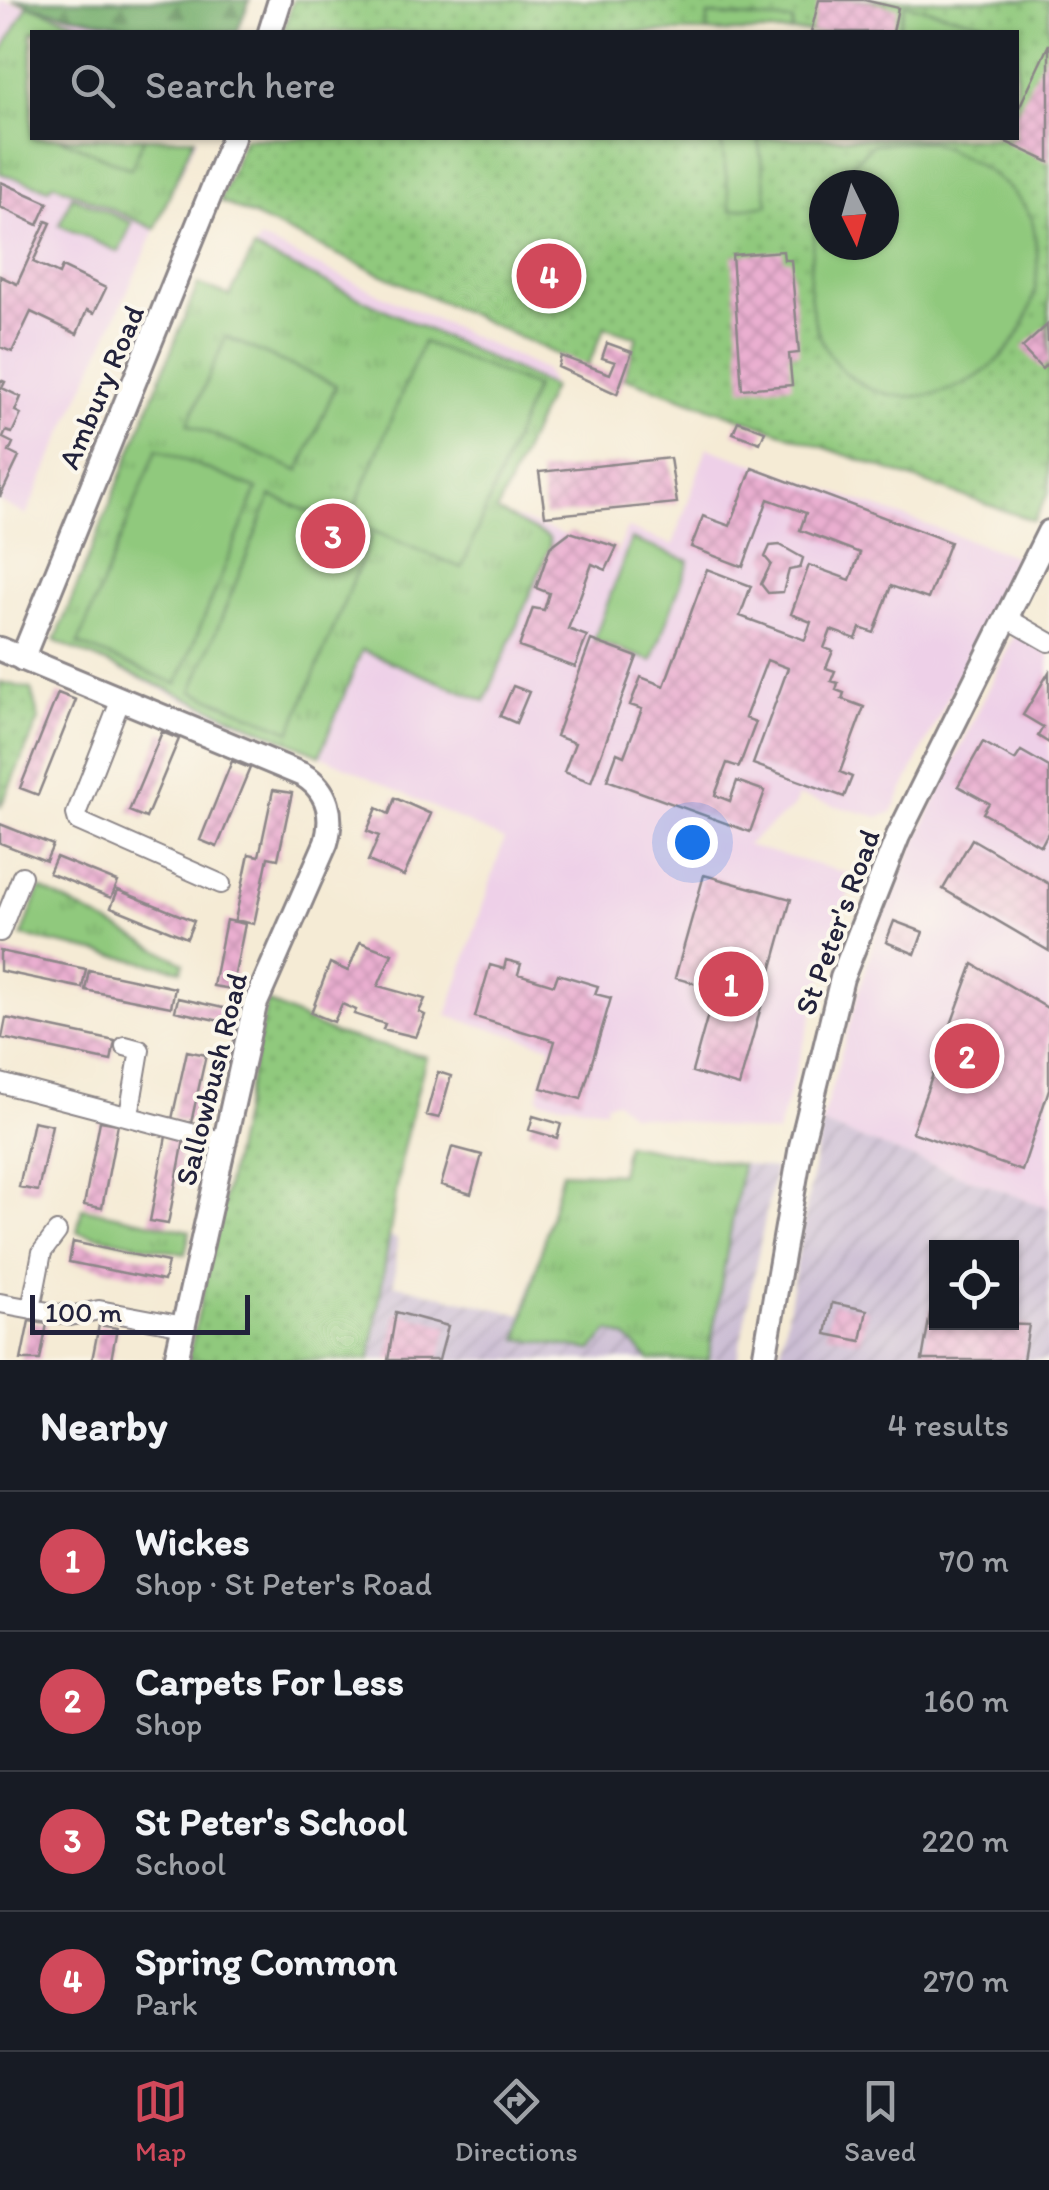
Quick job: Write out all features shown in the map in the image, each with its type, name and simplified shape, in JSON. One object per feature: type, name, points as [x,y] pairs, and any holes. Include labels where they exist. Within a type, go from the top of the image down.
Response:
[{"type":"street","points":[[271,30],[280,0]]},
{"type":"street","name":"Ambury Road","points":[[22,659],[233,140]]},
{"type":"street","name":"St Peter's Road","points":[[764,1360],[801,1146],[842,978],[884,866],[1049,532]]},
{"type":"street","points":[[1005,617],[1049,642]]},
{"type":"street","name":"Sallowbush Road","points":[[0,648],[302,775],[321,790],[330,814],[326,843],[255,1005],[176,1360]]},
{"type":"street","points":[[121,700],[76,814],[78,821],[221,884]]},
{"type":"street","points":[[0,932],[22,876]]},
{"type":"street","points":[[125,1046],[140,1050],[129,1115]]},
{"type":"street","points":[[0,1083],[225,1142]]},
{"type":"street","points":[[31,1309],[42,1252],[57,1232]]},
{"type":"street","points":[[0,1303],[70,1316],[99,1310],[184,1326]]},
{"type":"shaded area","points":[[0,0],[64,16],[183,30],[30,30],[30,140],[196,140],[26,515],[0,502]]},
{"type":"shaded area","points":[[260,239],[545,370],[552,387],[498,512],[617,553],[627,528],[673,545],[707,447],[1017,557],[892,812],[880,817],[798,796],[794,807],[746,845],[854,875],[777,1134],[631,1114],[616,1101],[606,1103],[606,1109],[541,1100],[538,1096],[551,1046],[447,1016],[504,840],[320,755],[215,714],[55,641],[198,284],[230,296]]},
{"type":"shaded area","points":[[1015,634],[1049,654],[1049,1208],[821,1124],[882,912]]},
{"type":"shaded area","points":[[821,1124],[1049,1208],[1049,1360],[779,1360]]},
{"type":"shaded area","points":[[626,1144],[775,1169],[737,1360],[368,1360],[390,1237],[397,1239],[394,1284],[522,1315],[558,1187],[616,1197]]},
{"type":"green space","points":[[12,0],[250,0],[238,30],[171,30],[67,14]]},
{"type":"green space","points":[[293,0],[1049,0],[1049,492],[1034,521],[623,377],[637,337],[605,327],[587,368],[220,201],[243,140],[1019,140],[1019,30],[284,30]]},
{"type":"green space","points":[[905,4],[1010,29],[1010,30],[898,30]]},
{"type":"green space","points":[[28,5],[97,30],[30,30],[30,140],[193,140],[155,229],[53,183],[49,189],[0,173],[0,55]]},
{"type":"green space","points":[[708,15],[793,21],[792,30],[707,30]]},
{"type":"green space","points":[[64,140],[143,140],[131,169]]},
{"type":"green space","points":[[721,140],[758,140],[768,205],[731,210]]},
{"type":"green space","points":[[928,141],[971,161],[1010,189],[1032,219],[1037,252],[1028,315],[997,361],[953,388],[904,396],[859,383],[824,346],[810,285],[814,260],[899,260],[899,170],[846,170],[873,144]]},
{"type":"green space","points":[[72,196],[132,223],[119,252],[59,225]]},
{"type":"green space","points":[[254,249],[552,387],[497,511],[549,538],[550,547],[485,701],[362,650],[320,755],[55,641],[198,284],[230,296]]},
{"type":"green space","points":[[226,337],[336,385],[299,471],[188,424]]},
{"type":"green space","points":[[423,342],[535,387],[462,568],[349,521]]},
{"type":"green space","points":[[157,449],[257,489],[177,684],[78,644]]},
{"type":"green space","points":[[271,496],[371,537],[291,731],[192,691]]},
{"type":"green space","points":[[631,539],[689,561],[652,661],[594,640]]},
{"type":"green space","points":[[0,682],[31,689],[39,720],[0,808]]},
{"type":"green space","points":[[40,888],[184,963],[181,970],[22,936]]},
{"type":"green space","points":[[267,1002],[332,1033],[426,1057],[403,1148],[370,1360],[188,1360]]},
{"type":"green space","points":[[626,1144],[742,1165],[708,1360],[650,1360],[626,1337],[609,1331],[592,1350],[518,1339],[562,1172],[620,1174]]},
{"type":"green space","points":[[82,1208],[190,1231],[185,1254],[77,1232]]},
{"type":"building","points":[[819,0],[864,0],[898,8],[893,30],[812,30]]},
{"type":"building","points":[[1049,44],[1049,162],[1004,141],[1019,140],[1019,108]]},
{"type":"building","points":[[1,182],[48,203],[38,225],[0,207]]},
{"type":"building","points":[[46,221],[51,223],[33,262],[59,274],[62,267],[106,288],[94,313],[87,310],[77,334],[31,312],[12,352],[0,347],[0,276],[17,284]]},
{"type":"building","points":[[783,251],[784,260],[791,260],[799,353],[789,354],[792,385],[742,389],[732,255]]},
{"type":"building","points":[[1047,325],[1049,362],[1042,369],[1022,348]]},
{"type":"building","points":[[607,343],[632,352],[617,394],[558,367],[561,356],[610,374],[615,362],[602,358]]},
{"type":"building","points":[[0,380],[5,382],[2,388],[21,397],[15,411],[21,414],[12,433],[6,431],[3,438],[13,443],[9,452],[19,457],[0,497]]},
{"type":"building","points":[[738,421],[765,431],[760,443],[733,433]]},
{"type":"building","points":[[670,458],[677,503],[545,516],[539,472]]},
{"type":"building","points":[[752,468],[950,542],[928,599],[891,586],[874,633],[860,628],[856,639],[831,630],[824,648],[833,651],[826,668],[835,671],[831,681],[838,683],[836,690],[844,693],[842,699],[864,707],[840,772],[852,777],[844,797],[753,764],[788,668],[767,660],[745,718],[756,722],[739,767],[727,763],[715,795],[730,801],[737,781],[765,791],[750,832],[607,780],[617,753],[624,756],[642,709],[630,705],[641,677],[664,686],[707,569],[751,586],[740,616],[805,640],[811,622],[791,614],[809,565],[850,580],[860,553],[800,530],[806,513],[768,499],[743,567],[691,547],[703,516],[730,526]]},
{"type":"building","points":[[570,532],[617,547],[606,570],[592,564],[568,629],[587,636],[575,667],[519,647],[533,608],[544,610],[549,593],[536,588],[550,547]]},
{"type":"building","points":[[780,545],[803,558],[800,568],[789,570],[783,592],[768,593],[761,584],[771,564],[765,557],[770,546]]},
{"type":"building","points":[[591,640],[637,657],[591,782],[564,772],[575,743],[556,736]]},
{"type":"building","points":[[1049,672],[1049,743],[1038,736],[1043,727],[1023,715]]},
{"type":"building","points":[[513,686],[529,692],[516,723],[500,716]]},
{"type":"building","points":[[58,693],[76,700],[38,795],[20,788]]},
{"type":"building","points":[[162,732],[179,739],[146,818],[129,811]]},
{"type":"building","points":[[983,742],[1015,760],[1021,751],[1049,767],[1049,831],[1041,846],[983,813],[989,803],[958,786]]},
{"type":"building","points":[[232,761],[250,768],[217,847],[200,840]]},
{"type":"building","points":[[273,790],[292,793],[278,859],[268,857],[254,924],[235,920],[249,854],[259,856]]},
{"type":"building","points":[[395,798],[431,814],[404,876],[368,861],[379,836],[367,831],[377,808],[389,814]]},
{"type":"building","points":[[0,824],[53,845],[46,861],[0,843]]},
{"type":"building","points":[[972,839],[1049,884],[1049,951],[943,889]]},
{"type":"building","points":[[56,857],[118,882],[111,898],[49,873]]},
{"type":"building","points":[[704,875],[791,899],[739,1086],[692,1072],[715,989],[675,978]]},
{"type":"building","points":[[118,890],[194,921],[187,938],[111,907]]},
{"type":"building","points":[[226,920],[245,924],[232,989],[213,986]]},
{"type":"building","points":[[894,921],[923,932],[915,954],[886,942]]},
{"type":"building","points":[[360,942],[392,954],[378,986],[425,999],[419,1012],[425,1015],[416,1037],[383,1029],[385,1024],[354,1014],[356,1010],[342,1004],[334,1022],[311,1013],[330,963],[348,971]]},
{"type":"building","points":[[0,951],[86,969],[82,988],[0,971]]},
{"type":"building","points":[[506,960],[521,964],[518,974],[554,985],[558,974],[598,986],[595,994],[611,998],[581,1099],[541,1088],[555,1041],[475,1017],[490,965],[504,969]]},
{"type":"building","points":[[973,964],[1049,1009],[1049,1089],[1022,1171],[912,1132]]},
{"type":"building","points":[[89,970],[175,988],[171,1007],[85,990]]},
{"type":"building","points":[[178,998],[232,1010],[229,1023],[175,1011]]},
{"type":"building","points":[[6,1018],[115,1041],[111,1061],[2,1038]]},
{"type":"building","points":[[187,1051],[206,1055],[191,1123],[172,1119]]},
{"type":"building","points":[[438,1072],[451,1076],[439,1118],[426,1115]]},
{"type":"building","points":[[533,1116],[561,1124],[557,1138],[529,1130]]},
{"type":"building","points":[[33,1121],[52,1125],[38,1191],[19,1187]]},
{"type":"building","points":[[100,1121],[118,1124],[102,1208],[84,1205]]},
{"type":"building","points":[[166,1136],[184,1140],[168,1224],[150,1221]]},
{"type":"building","points":[[452,1147],[482,1155],[471,1194],[441,1185]]},
{"type":"building","points":[[73,1242],[168,1262],[164,1281],[69,1262]]},
{"type":"building","points":[[832,1303],[867,1310],[861,1341],[826,1334]]},
{"type":"building","points":[[396,1312],[448,1326],[439,1360],[388,1360]]},
{"type":"building","points":[[929,1320],[929,1330],[1019,1330],[1019,1325],[1029,1325],[1023,1360],[922,1360]]},
{"type":"building","points":[[29,1321],[47,1324],[40,1360],[21,1360]]},
{"type":"building","points":[[99,1325],[117,1328],[111,1360],[92,1360]]},
{"type":"place","name":"Spring Common","points":[[549,276]]},
{"type":"place","name":"St Peter's School","points":[[333,536]]},
{"type":"place","name":"Wickes","points":[[731,984]]},
{"type":"place","name":"Carpets For Less","points":[[967,1056]]}]
